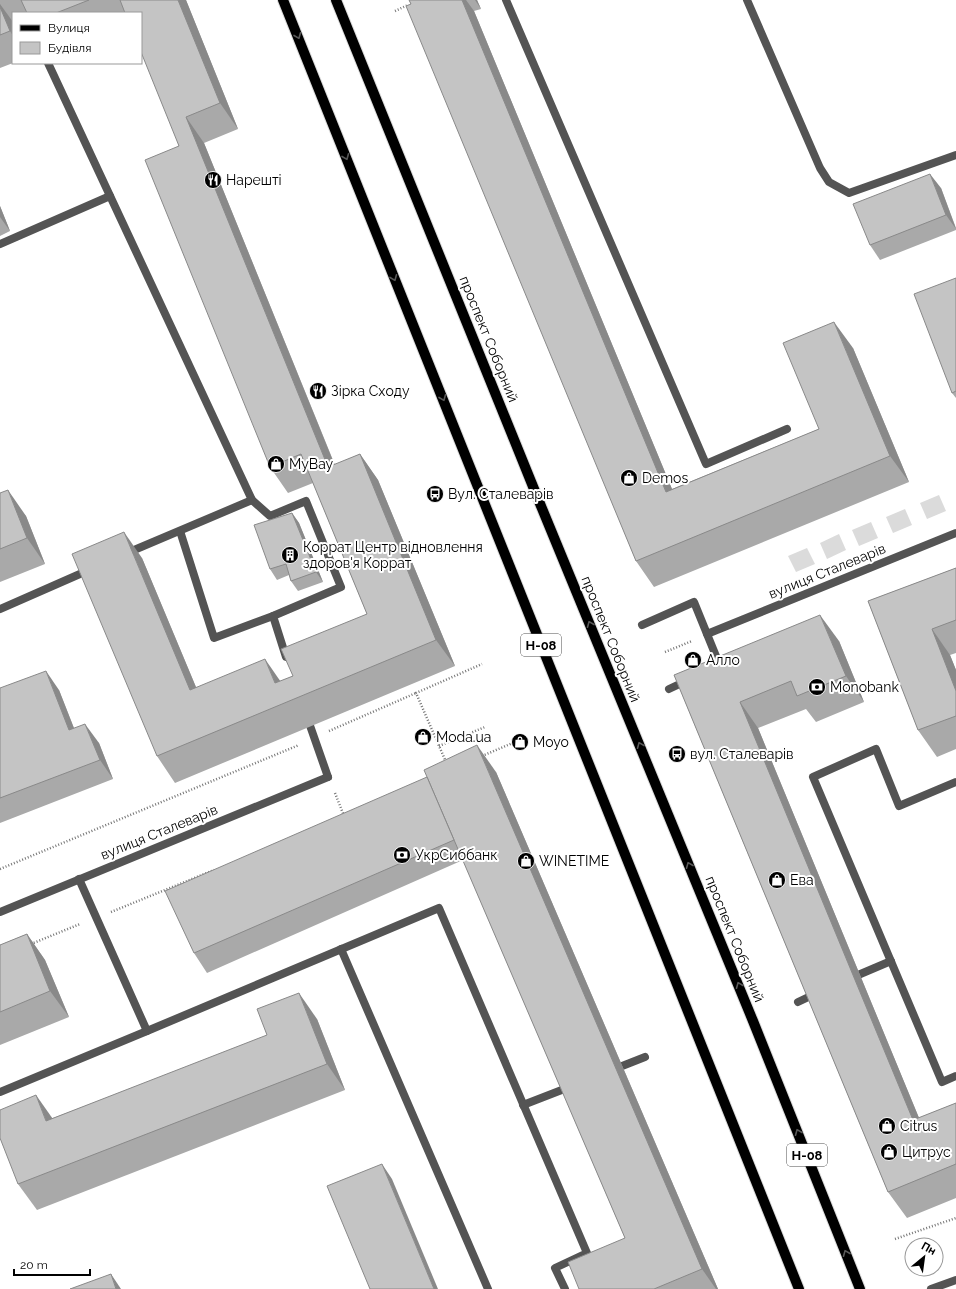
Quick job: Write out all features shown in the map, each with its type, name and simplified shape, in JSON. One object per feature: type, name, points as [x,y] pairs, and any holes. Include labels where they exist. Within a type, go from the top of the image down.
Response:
[{"type":"main road","name":"Н-08","points":[[283,0],[799,1289]]},
{"type":"main road","name":"проспект Соборний","points":[[336,0],[534,489],[748,1007],[860,1289]]},
{"type":"street","points":[[506,0],[706,464],[788,429]]},
{"type":"street","points":[[747,0],[820,168],[829,182],[848,193],[956,154]]},
{"type":"street","points":[[48,64],[252,500],[270,516],[306,501],[341,587],[273,616],[214,638],[180,531]]},
{"type":"street","points":[[0,244],[110,196]]},
{"type":"street","points":[[122,556],[252,500]]},
{"type":"street","name":"вулиця Сталеварів","points":[[708,634],[956,533]]},
{"type":"street","points":[[0,609],[94,568]]},
{"type":"street","points":[[642,625],[694,602],[720,666],[712,670]]},
{"type":"street","points":[[273,616],[288,661]]},
{"type":"street","points":[[669,688],[690,679]]},
{"type":"street","points":[[305,712],[328,777]]},
{"type":"street","points":[[956,782],[899,806],[876,749],[813,777],[942,1082],[956,1076]]},
{"type":"street","name":"вулиця Сталеварів","points":[[0,912],[328,777]]},
{"type":"street","points":[[79,879],[147,1031]]},
{"type":"street","points":[[0,1092],[439,908],[587,1253],[555,1268],[565,1289]]},
{"type":"street","points":[[341,949],[488,1289]]},
{"type":"street","points":[[841,983],[891,961]]},
{"type":"street","points":[[798,1002],[826,989]]},
{"type":"street","points":[[602,1074],[645,1057]]},
{"type":"street","points":[[523,1105],[581,1082]]},
{"type":"street","points":[[931,1289],[956,1280]]},
{"type":"path","points":[[395,10],[412,4]]},
{"type":"path","points":[[665,652],[708,634]]},
{"type":"path","points":[[0,869],[314,738],[482,664]]},
{"type":"path","points":[[416,693],[447,764]]},
{"type":"path","points":[[439,746],[486,727]]},
{"type":"path","points":[[479,758],[515,742]]},
{"type":"path","points":[[328,777],[344,817],[351,814]]},
{"type":"path","points":[[30,944],[220,867]]},
{"type":"path","points":[[895,1239],[956,1218]]},
{"type":"shaded area","points":[[939,495],[946,511],[927,519],[920,503]]},
{"type":"shaded area","points":[[905,509],[912,525],[893,533],[886,517]]},
{"type":"shaded area","points":[[871,522],[878,538],[859,546],[852,530]]},
{"type":"shaded area","points":[[839,534],[846,550],[827,559],[820,543]]},
{"type":"shaded area","points":[[807,548],[815,564],[796,572],[788,556]]},
{"type":"building","points":[[21,0],[89,0],[59,12],[27,12]]},
{"type":"building","points":[[120,0],[178,0],[220,103],[186,117],[328,467],[360,454],[436,640],[157,756],[72,554],[124,532],[190,690],[265,659],[275,683],[293,676],[281,649],[367,614],[301,454],[270,467],[145,160],[179,146],[142,54],[142,12],[125,12]]},
{"type":"building","points":[[409,0],[462,0],[666,492],[819,429],[783,343],[834,322],[890,456],[636,561],[406,6],[411,4]]},
{"type":"building","points":[[0,7],[10,31],[0,35]]},
{"type":"building","points":[[930,174],[946,215],[870,245],[853,204]]},
{"type":"building","points":[[956,278],[956,391],[952,393],[914,294]]},
{"type":"building","points":[[8,490],[27,538],[0,549],[0,493]]},
{"type":"building","name":"Коррат Центр відновлення здоров'я Коррат","points":[[292,513],[316,572],[291,581],[286,564],[270,569],[254,525]]},
{"type":"building","points":[[956,568],[956,620],[932,629],[956,691],[956,716],[918,730],[868,601]]},
{"type":"building","points":[[820,615],[846,676],[797,696],[791,681],[740,702],[913,1120],[956,1103],[956,1164],[888,1192],[674,675]]},
{"type":"building","points":[[46,671],[69,730],[85,724],[100,760],[0,798],[0,688]]},
{"type":"building","points":[[477,745],[702,1269],[654,1289],[579,1289],[568,1262],[625,1238],[424,770]]},
{"type":"building","points":[[427,777],[454,840],[194,953],[165,891]]},
{"type":"building","points":[[27,934],[50,991],[0,1012],[0,945]]},
{"type":"building","points":[[299,993],[327,1064],[18,1184],[0,1138],[0,1110],[36,1095],[46,1121],[267,1035],[257,1009]]},
{"type":"building","points":[[382,1164],[434,1289],[370,1289],[327,1186]]},
{"type":"building","points":[[111,1274],[116,1289],[70,1289]]},
{"type":"place","name":"Нарешті","points":[[213,180]]},
{"type":"place","name":"Зірка Сходу","points":[[318,391]]},
{"type":"place","name":"MyBay","points":[[276,464]]},
{"type":"place","name":"Demos","points":[[629,478]]},
{"type":"place","name":"Вул. Сталеварів","points":[[435,494]]},
{"type":"place","name":"Коррат Центр відновлення здоров'я Коррат","points":[[290,555]]},
{"type":"place","name":"Алло","points":[[693,660]]},
{"type":"place","name":"Monobank","points":[[817,687]]},
{"type":"place","name":"Moda.ua","points":[[423,737]]},
{"type":"place","name":"Moyo","points":[[520,742]]},
{"type":"place","name":"вул. Сталеварів","points":[[677,754]]},
{"type":"place","name":"УкрСиббанк","points":[[402,855]]},
{"type":"place","name":"WINETIME","points":[[526,861]]},
{"type":"place","name":"Ева","points":[[777,880]]},
{"type":"place","name":"Citrus","points":[[887,1126]]},
{"type":"place","name":"Цитрус","points":[[889,1152]]}]
